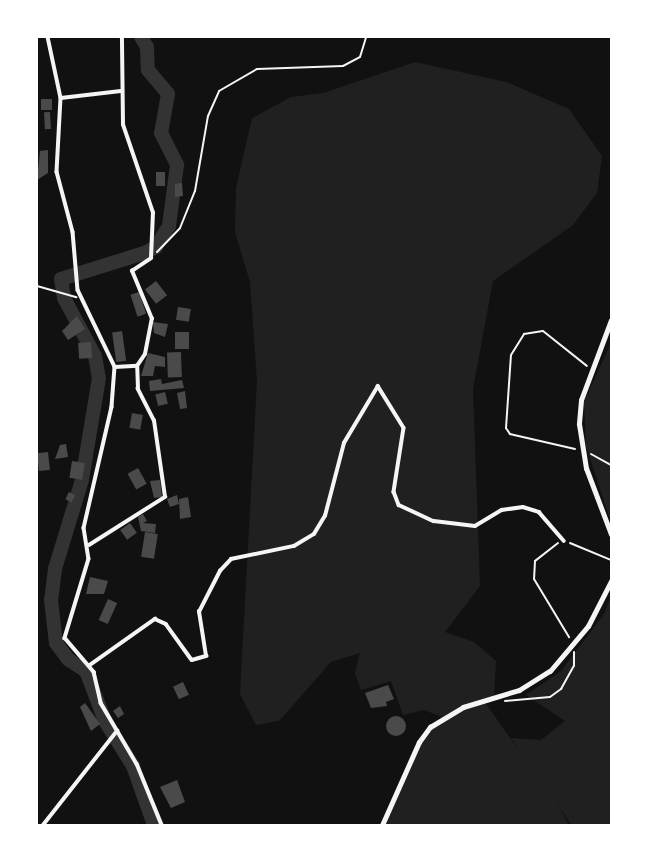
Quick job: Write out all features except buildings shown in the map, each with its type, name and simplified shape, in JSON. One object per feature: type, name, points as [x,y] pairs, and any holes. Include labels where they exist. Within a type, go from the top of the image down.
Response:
[{"type":"street","points":[[48,37],[61,98],[57,173],[73,232],[80,297],[115,367],[112,407],[84,528],[89,545],[81,596],[65,638],[90,665],[101,703],[137,764],[162,825]]},
{"type":"street","points":[[89,545],[164,497],[154,421],[139,397],[137,366],[145,354],[152,319],[132,271],[151,258],[153,213],[123,125],[121,37]]},
{"type":"street","points":[[61,98],[121,91]]},
{"type":"street","points":[[611,320],[581,400],[582,451],[611,534]]},
{"type":"street","points":[[115,367],[137,366]]},
{"type":"street","points":[[90,665],[155,619],[166,624],[192,660],[206,656],[199,612],[220,571],[231,559],[294,546],[314,534],[325,516],[344,443],[378,386],[404,428],[394,492],[399,505],[434,521],[475,526],[502,510],[523,507],[539,512],[564,541]]},
{"type":"street","points":[[382,825],[419,742],[430,727],[463,706],[519,690],[550,671],[573,647],[603,603],[611,581]]},
{"type":"street","points":[[43,825],[117,731]]},
{"type":"path","points":[[151,258],[180,228],[195,191],[208,116],[219,91],[257,69],[343,66],[360,57],[366,37]]},
{"type":"path","points":[[37,286],[80,297]]},
{"type":"path","points":[[592,365],[581,363],[543,331],[524,334],[511,355],[506,428],[510,434],[582,451],[611,465]]},
{"type":"path","points":[[501,700],[541,701],[561,689],[574,666],[573,647],[534,579],[540,554],[564,541],[611,560]]},
{"type":"shaded area","points":[[415,62],[506,82],[569,109],[602,156],[597,193],[573,225],[493,281],[473,389],[480,586],[445,632],[474,642],[496,661],[494,698],[484,701],[520,752],[511,738],[541,740],[565,721],[526,695],[561,671],[604,614],[611,596],[611,825],[571,825],[556,802],[569,825],[382,825],[419,742],[442,717],[424,710],[403,715],[391,681],[361,690],[355,673],[360,653],[331,662],[279,721],[256,725],[240,694],[257,381],[250,282],[235,232],[236,188],[252,118],[291,97],[323,93]]},
{"type":"shaded area","points":[[611,343],[611,523],[586,446],[584,402]]},
{"type":"waterway","points":[[141,37],[147,47],[148,70],[168,94],[161,133],[177,165],[169,226],[156,247],[144,253],[61,279],[64,298],[95,356],[99,378],[82,480],[55,569],[51,600],[56,643],[69,660],[86,671],[105,721],[133,766],[154,825]]}]
